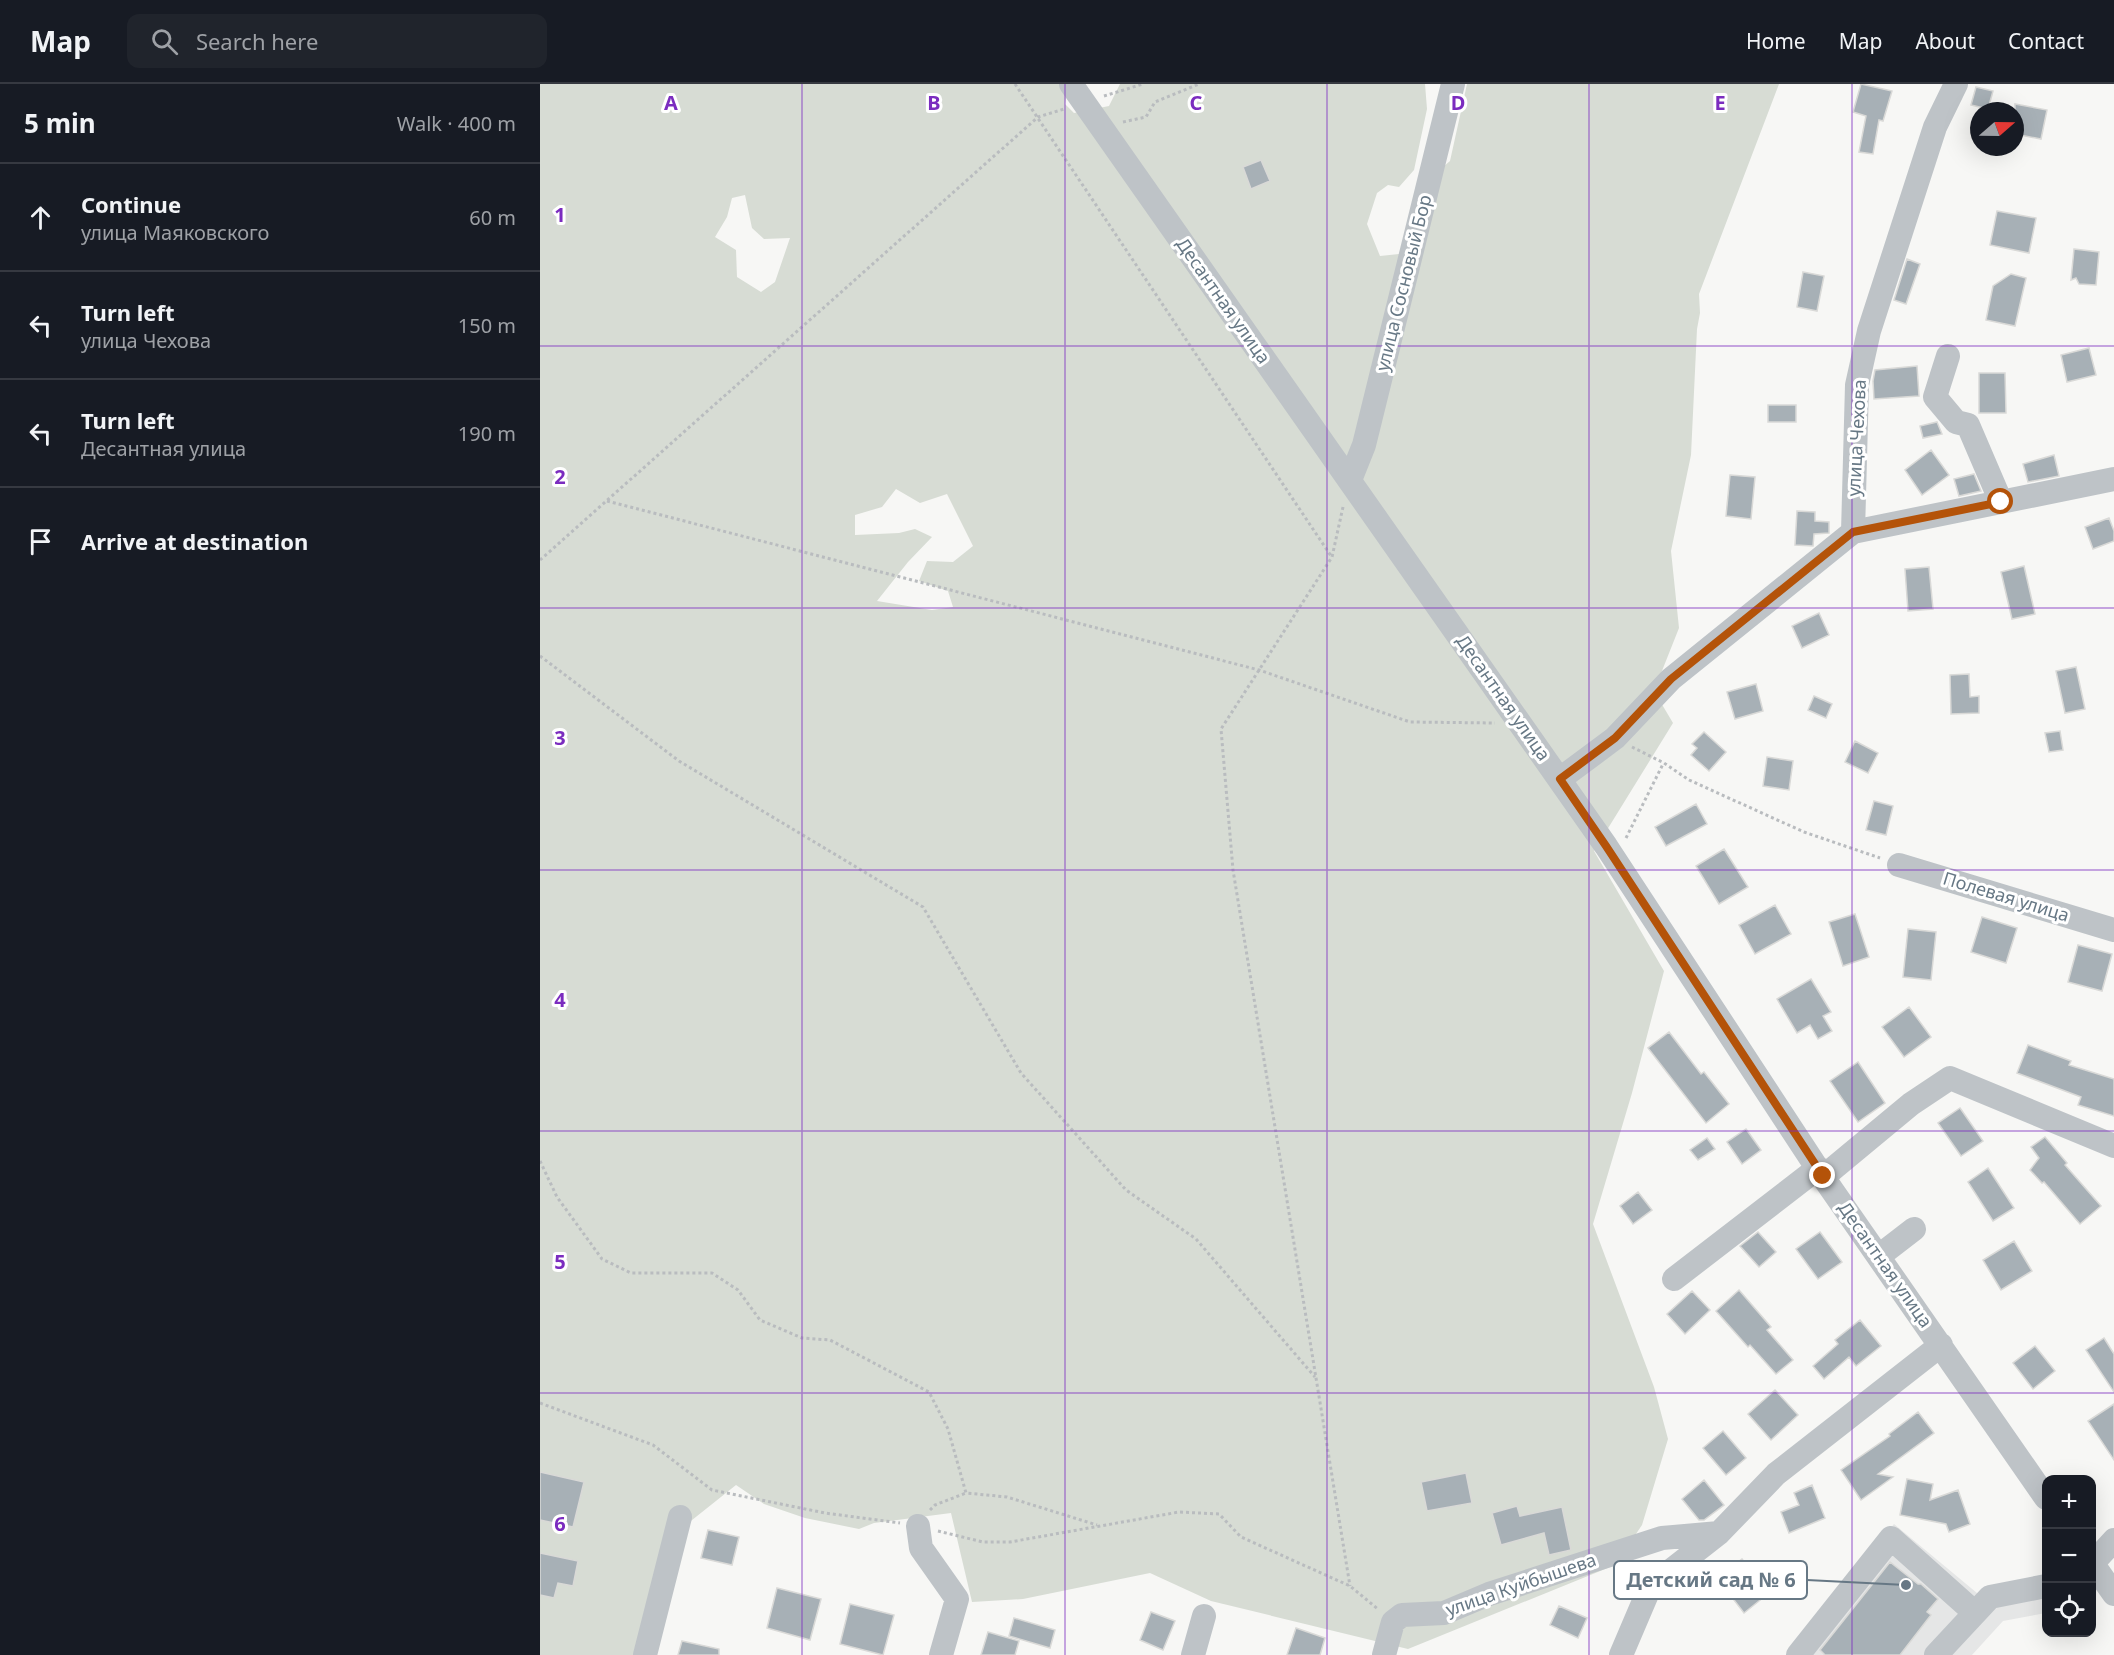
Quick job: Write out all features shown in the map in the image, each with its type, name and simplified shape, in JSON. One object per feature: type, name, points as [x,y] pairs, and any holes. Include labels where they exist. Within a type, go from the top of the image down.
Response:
[{"type":"street","name":"улица Сосновый Бор","points":[[1350,480],[1364,445],[1453,84]]},
{"type":"street","name":"улица Чехова","points":[[1853,532],[1857,385],[1869,331],[1935,127],[1956,84]]},
{"type":"street","name":"Десантная улица","points":[[1077,94],[1560,779],[1821,1172],[2042,1492]]},
{"type":"street","points":[[1948,356],[1935,397],[1956,422],[1968,425],[2001,502]]},
{"type":"street","points":[[1560,779],[1615,738],[1671,679],[1853,532],[2114,479]]},
{"type":"street","name":"Полевая улица","points":[[1899,865],[2114,930]]},
{"type":"street","points":[[1674,1279],[1911,1104],[1950,1078],[2114,1146]]},
{"type":"street","points":[[1879,1256],[1914,1229]]},
{"type":"street","points":[[1621,1655],[1650,1587],[1719,1533],[1776,1474],[1941,1345]]},
{"type":"street","points":[[645,1655],[680,1517]]},
{"type":"street","points":[[918,1526],[921,1548],[957,1599],[941,1655]]},
{"type":"street","name":"улица Куйбышева","points":[[1393,1622],[1402,1615],[1444,1613],[1489,1594],[1662,1538],[1719,1533]]},
{"type":"street","points":[[1798,1655],[1891,1538],[1975,1613]]},
{"type":"street","points":[[2098,1575],[2114,1540]]},
{"type":"street","points":[[1936,1655],[1990,1597],[2042,1587]]},
{"type":"street","points":[[1193,1655],[1204,1616]]},
{"type":"street","points":[[1384,1655],[1393,1622]]},
{"type":"path","points":[[1015,84],[1332,557]]},
{"type":"path","points":[[540,560],[1038,117],[1077,94],[1143,84]]},
{"type":"path","points":[[1101,127],[1146,117],[1155,102],[1199,84]]},
{"type":"path","points":[[1350,480],[1332,557],[1221,729],[1233,870],[1350,1587]]},
{"type":"path","points":[[607,501],[1259,670],[1410,722],[1521,723]]},
{"type":"path","points":[[540,656],[679,760],[923,908],[1021,1073],[1126,1190],[1196,1239],[1316,1379]]},
{"type":"path","points":[[1615,738],[1664,763],[1689,780],[1804,832],[1899,865]]},
{"type":"path","points":[[1606,846],[1624,843],[1664,763]]},
{"type":"path","points":[[540,1161],[557,1197],[603,1259],[631,1273],[712,1273],[738,1290],[760,1320],[802,1338],[830,1340],[929,1392],[948,1429],[966,1493]]},
{"type":"path","points":[[540,1403],[653,1445],[712,1490],[825,1513],[918,1526],[983,1542],[1010,1542],[1179,1512],[1218,1514],[1241,1537],[1350,1587],[1393,1622]]},
{"type":"path","points":[[918,1526],[935,1505],[966,1493],[1007,1497],[1100,1526]]},
{"type":"shaded area","points":[[540,84],[1060,84],[1067,93],[1065,104],[1074,113],[1109,106],[1120,84],[1425,84],[1427,109],[1414,170],[1399,187],[1388,185],[1377,193],[1367,224],[1380,256],[1399,254],[1428,180],[1450,161],[1467,84],[1779,84],[1699,294],[1700,313],[1697,329],[1691,455],[1671,551],[1679,628],[1654,691],[1673,723],[1594,851],[1664,971],[1632,1093],[1593,1224],[1654,1387],[1668,1439],[1642,1525],[1615,1565],[1408,1649],[1211,1601],[1150,1573],[1023,1599],[972,1602],[951,1513],[874,1523],[859,1529],[805,1518],[764,1504],[736,1485],[662,1544],[636,1655],[540,1655]],"holes":[[[745,195],[752,228],[764,239],[790,238],[775,282],[761,292],[737,277],[736,250],[715,237],[727,217],[732,198]],[[896,489],[920,503],[947,494],[973,546],[953,562],[927,561],[919,581],[948,591],[953,607],[932,610],[877,601],[908,562],[932,537],[915,529],[899,533],[855,535],[855,515],[882,507]]]},
{"type":"shaded area","points":[[1894,1524],[1977,1593],[2042,1578],[2042,1614],[2003,1621],[1972,1655],[1788,1655]]},
{"type":"building","points":[[1861,84],[1892,91],[1883,121],[1879,120],[1873,154],[1859,152],[1866,116],[1853,112]]},
{"type":"building","points":[[1976,87],[1993,91],[1990,102],[1972,102]]},
{"type":"building","points":[[2024,106],[2047,110],[2041,139],[2024,136]]},
{"type":"building","points":[[1261,160],[1270,181],[1251,189],[1243,167]]},
{"type":"building","points":[[1997,211],[2036,218],[2029,253],[1990,245]]},
{"type":"building","points":[[2074,249],[2099,252],[2096,285],[2079,284],[2076,278],[2071,280]]},
{"type":"building","points":[[1907,259],[1920,264],[1906,304],[1894,300]]},
{"type":"building","points":[[1803,272],[1824,276],[1817,311],[1797,307]]},
{"type":"building","points":[[2011,274],[2026,278],[2015,326],[1986,320],[1993,286]]},
{"type":"building","points":[[2089,348],[2096,375],[2067,382],[2061,355]]},
{"type":"building","points":[[1917,366],[1919,396],[1874,399],[1875,370]]},
{"type":"building","points":[[1979,373],[2005,373],[2006,413],[1979,413]]},
{"type":"building","points":[[1768,405],[1796,405],[1796,422],[1768,422]]},
{"type":"building","points":[[1937,422],[1942,434],[1923,438],[1920,426]]},
{"type":"building","points":[[1931,450],[1949,475],[1922,495],[1905,470]]},
{"type":"building","points":[[2054,455],[2059,476],[2028,482],[2023,464]]},
{"type":"building","points":[[1974,474],[1981,491],[1959,496],[1954,479]]},
{"type":"building","points":[[1730,475],[1755,477],[1751,519],[1726,516]]},
{"type":"building","points":[[1797,511],[1815,512],[1815,521],[1829,522],[1829,533],[1814,534],[1813,546],[1795,545]]},
{"type":"building","points":[[2109,518],[2114,531],[2114,541],[2093,549],[2085,527]]},
{"type":"building","points":[[2024,566],[2035,614],[2012,619],[2001,572]]},
{"type":"building","points":[[1929,567],[1933,609],[1908,611],[1905,569]]},
{"type":"building","points":[[1819,613],[1829,635],[1802,648],[1792,626]]},
{"type":"building","points":[[2076,667],[2085,709],[2065,713],[2056,671]]},
{"type":"building","points":[[1969,674],[1970,697],[1979,696],[1979,713],[1951,714],[1950,675]]},
{"type":"building","points":[[1756,684],[1763,711],[1735,719],[1727,692]]},
{"type":"building","points":[[1814,696],[1832,704],[1826,718],[1808,710]]},
{"type":"building","points":[[2060,731],[2063,750],[2049,752],[2045,733]]},
{"type":"building","points":[[1704,732],[1726,752],[1709,771],[1691,755],[1697,748],[1692,744]]},
{"type":"building","points":[[1855,741],[1878,753],[1868,773],[1845,762]]},
{"type":"building","points":[[1767,757],[1793,761],[1789,790],[1763,786]]},
{"type":"building","points":[[1874,801],[1893,806],[1886,835],[1866,830]]},
{"type":"building","points":[[1696,804],[1707,824],[1666,846],[1655,827]]},
{"type":"building","points":[[1724,849],[1748,887],[1719,904],[1696,866]]},
{"type":"building","points":[[1775,905],[1791,934],[1755,954],[1739,925]]},
{"type":"building","points":[[1855,914],[1869,957],[1843,966],[1829,922]]},
{"type":"building","points":[[1982,917],[2017,928],[2006,963],[1971,952]]},
{"type":"building","points":[[1908,929],[1936,932],[1931,980],[1903,977]]},
{"type":"building","points":[[2078,945],[2112,954],[2102,991],[2068,982]]},
{"type":"building","points":[[1811,979],[1831,1012],[1823,1016],[1832,1031],[1818,1039],[1810,1025],[1797,1033],[1777,999]]},
{"type":"building","points":[[1909,1007],[1931,1037],[1904,1057],[1882,1027]]},
{"type":"building","points":[[1669,1032],[1701,1074],[1704,1072],[1729,1104],[1706,1123],[1648,1048]]},
{"type":"building","points":[[2028,1045],[2071,1061],[2069,1065],[2114,1079],[2114,1116],[2078,1105],[2081,1097],[2017,1073]]},
{"type":"building","points":[[1858,1062],[1885,1103],[1858,1122],[1830,1081]]},
{"type":"building","points":[[1960,1108],[1983,1141],[1961,1156],[1938,1123]]},
{"type":"building","points":[[1746,1129],[1761,1150],[1742,1164],[1727,1142]]},
{"type":"building","points":[[2045,1137],[2067,1163],[2065,1165],[2101,1206],[2080,1224],[2044,1182],[2042,1183],[2030,1170],[2039,1158],[2031,1147]]},
{"type":"building","points":[[1707,1138],[1715,1149],[1698,1160],[1690,1150]]},
{"type":"building","points":[[1988,1168],[2014,1208],[1993,1221],[1968,1182]]},
{"type":"building","points":[[1638,1192],[1652,1210],[1633,1224],[1620,1206]]},
{"type":"building","points":[[1758,1232],[1776,1252],[1759,1267],[1740,1246]]},
{"type":"building","points":[[1820,1232],[1842,1262],[1818,1279],[1796,1249]]},
{"type":"building","points":[[2014,1241],[2032,1271],[2001,1290],[1983,1260]]},
{"type":"building","points":[[1739,1290],[1771,1327],[1767,1330],[1793,1360],[1776,1374],[1716,1311]]},
{"type":"building","points":[[1692,1291],[1710,1310],[1685,1334],[1667,1314]]},
{"type":"building","points":[[1860,1320],[1881,1346],[1856,1366],[1849,1357],[1824,1379],[1813,1366],[1838,1344],[1835,1340]]},
{"type":"building","points":[[2104,1338],[2114,1354],[2114,1392],[2086,1350]]},
{"type":"building","points":[[2035,1346],[2055,1371],[2033,1389],[2013,1363]]},
{"type":"building","points":[[1775,1390],[1798,1415],[1771,1440],[1748,1414]]},
{"type":"building","points":[[2114,1404],[2114,1460],[2088,1421]]},
{"type":"building","points":[[1918,1412],[1934,1433],[1878,1474],[1893,1477],[1861,1500],[1841,1470],[1890,1436],[1889,1434]]},
{"type":"building","points":[[1723,1431],[1746,1458],[1726,1475],[1703,1448]]},
{"type":"building","points":[[540,1472],[584,1482],[573,1527],[540,1520]]},
{"type":"building","points":[[1466,1473],[1472,1503],[1427,1511],[1421,1482]]},
{"type":"building","points":[[1907,1479],[1933,1484],[1930,1500],[1958,1490],[1970,1524],[1949,1532],[1946,1524],[1900,1515]]},
{"type":"building","points":[[1704,1480],[1724,1505],[1704,1520],[1699,1520],[1682,1499]]},
{"type":"building","points":[[1812,1485],[1825,1518],[1789,1533],[1781,1512],[1799,1505],[1794,1493]]},
{"type":"building","points":[[1517,1506],[1520,1516],[1562,1507],[1571,1550],[1549,1555],[1544,1533],[1501,1545],[1492,1513]]},
{"type":"building","points":[[708,1530],[739,1537],[732,1565],[701,1558]]},
{"type":"building","points":[[540,1553],[578,1561],[573,1586],[558,1583],[554,1598],[540,1595]]},
{"type":"building","points":[[1742,1559],[1769,1593],[1744,1613],[1717,1578]]},
{"type":"building","points":[[1890,1562],[1938,1599],[1927,1612],[1931,1615],[1900,1655],[1825,1655],[1820,1650]]},
{"type":"building","points":[[777,1588],[821,1599],[810,1640],[767,1628]]},
{"type":"building","points":[[850,1604],[894,1615],[883,1655],[840,1644]]},
{"type":"building","points":[[1559,1606],[1587,1618],[1578,1638],[1550,1625]]},
{"type":"building","points":[[1151,1612],[1175,1621],[1163,1650],[1140,1640]]},
{"type":"building","points":[[1014,1618],[1055,1630],[1050,1648],[1009,1636]]},
{"type":"building","points":[[1296,1628],[1325,1638],[1320,1655],[1287,1655]]},
{"type":"building","points":[[988,1632],[1019,1641],[1015,1655],[981,1655]]},
{"type":"building","points":[[682,1641],[719,1649],[719,1655],[678,1655]]},
{"type":"place","name":"Детский сад № 6","points":[[1906,1585]]},
{"type":"route","points":[[1823,1176],[1560,779],[1615,738],[1671,679],[1853,532],[2001,502]]}]
